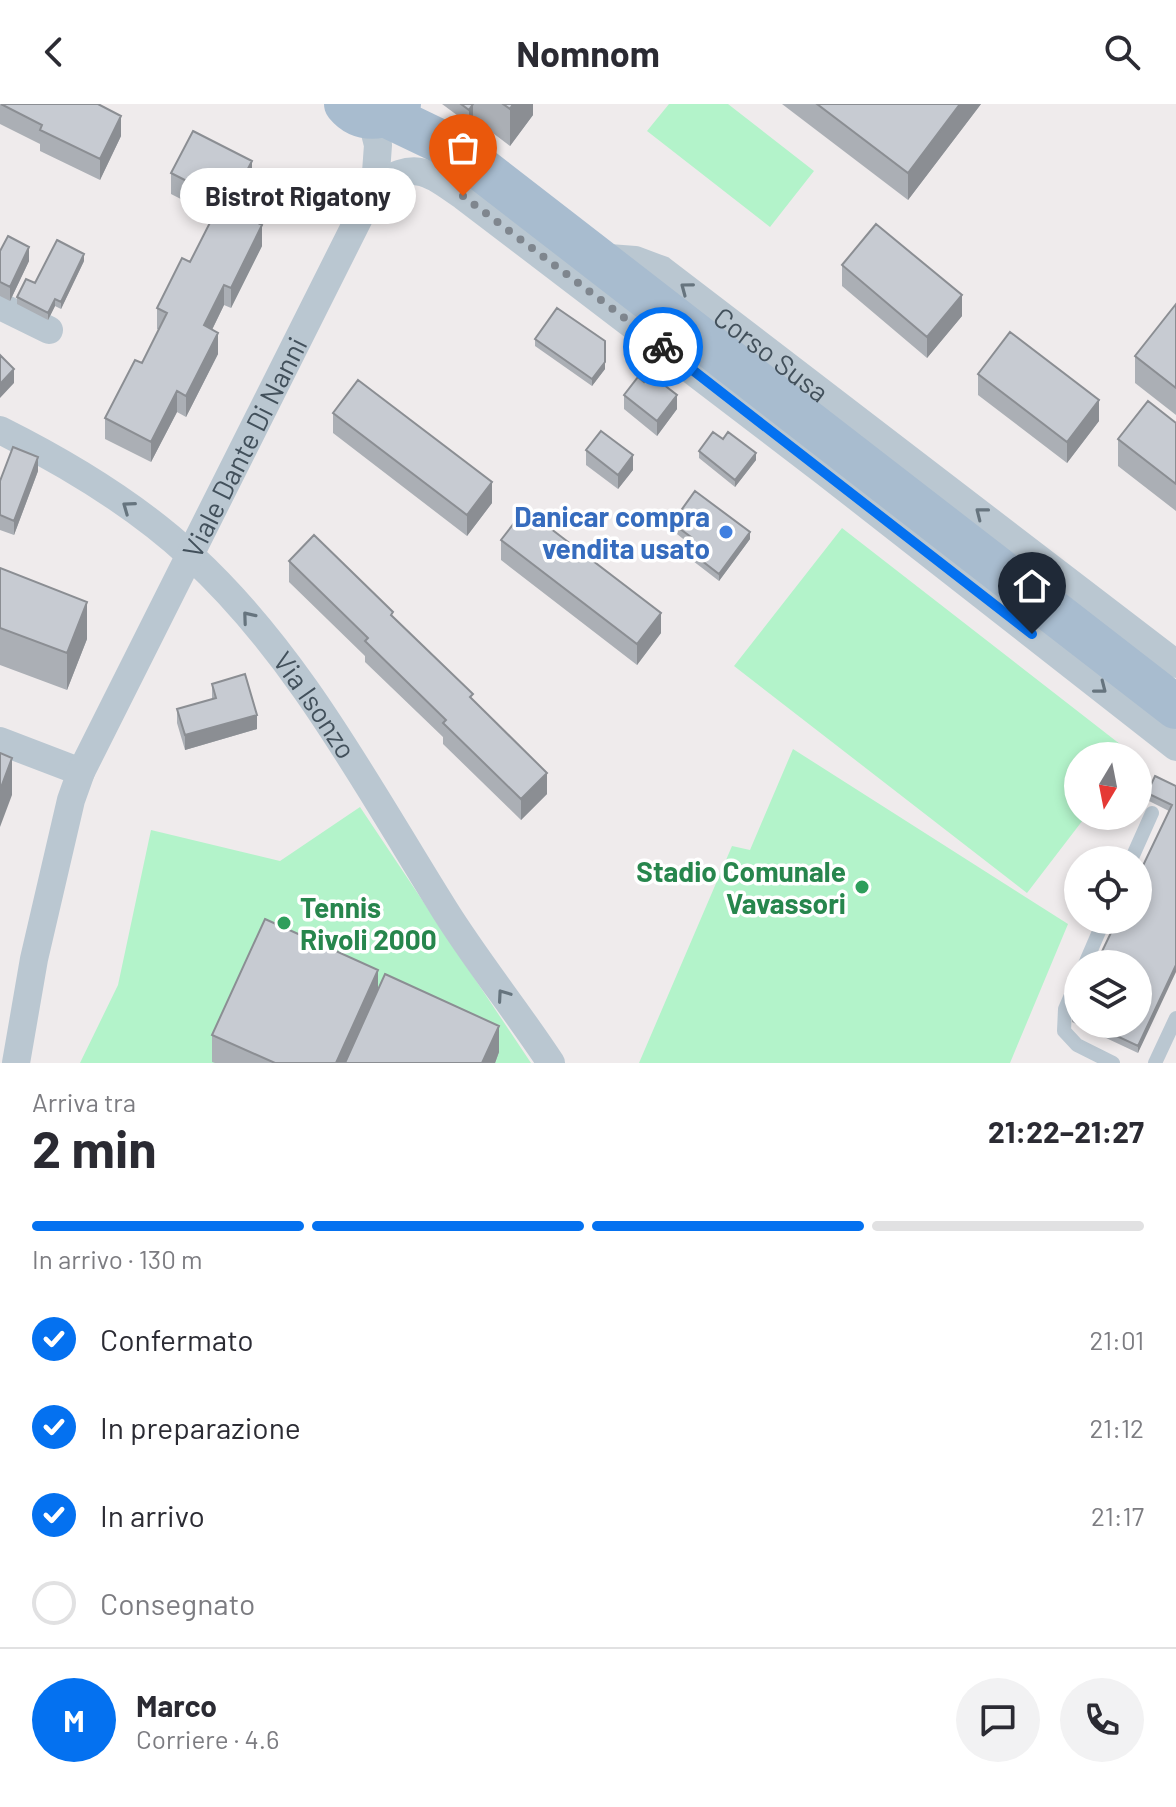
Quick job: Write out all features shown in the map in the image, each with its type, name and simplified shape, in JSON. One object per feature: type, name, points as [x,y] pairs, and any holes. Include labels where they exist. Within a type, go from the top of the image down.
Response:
[{"type":"main road","name":"Corso Susa","points":[[384,109],[445,142],[472,183],[593,256],[738,387],[891,465],[994,565],[1176,707]]},
{"type":"street","name":"Viale Dante Di Nanni","points":[[16,1063],[34,959],[71,800],[81,772],[375,186],[384,109]]},
{"type":"street","name":"Corso Susa","points":[[375,186],[396,173],[419,171],[472,183],[738,387],[994,565],[1176,664]]},
{"type":"street","name":"Corso Susa","points":[[593,256],[635,260],[662,270],[891,465]]},
{"type":"street","points":[[0,306],[49,330]]},
{"type":"street","name":"Via Isonzo","points":[[0,430],[89,478],[190,554],[244,611],[288,666],[465,942],[548,1062]]},
{"type":"street","name":"Corso Susa","points":[[994,565],[1176,747]]},
{"type":"street","points":[[0,741],[81,772]]},
{"type":"lane","points":[[1155,1063],[1176,1018]]},
{"type":"lane","points":[[1070,1038],[1077,1045],[1113,1063]]},
{"type":"green space","points":[[669,104],[728,104],[814,171],[770,227],[647,131]]},
{"type":"green space","points":[[842,528],[1117,742],[1064,742],[1064,830],[1075,830],[1027,893],[734,666]]},
{"type":"green space","name":"Stadio Comunale Vavassori","points":[[793,749],[1064,921],[1064,934],[1010,1063],[639,1063],[732,846],[750,850]]},
{"type":"green space","name":"Tennis Rivoli 2000","points":[[360,807],[531,1063],[80,1063],[118,985],[151,830],[280,861]]},
{"type":"building","points":[[1,104],[98,104],[121,116],[100,159],[40,130],[42,125]]},
{"type":"building","points":[[817,104],[960,104],[908,173]]},
{"type":"building","points":[[193,131],[252,161],[231,201],[240,206],[236,212],[262,225],[231,288],[224,285],[204,325],[218,333],[186,396],[177,391],[151,442],[105,418],[135,360],[142,363],[167,313],[157,308],[182,258],[190,262],[222,199],[171,173]]},
{"type":"building","points":[[876,224],[962,295],[927,337],[842,265]]},
{"type":"building","points":[[8,236],[29,247],[10,287],[0,282],[0,251]]},
{"type":"building","points":[[57,240],[84,254],[61,302],[55,299],[48,313],[17,297],[26,279],[35,283]]},
{"type":"building","points":[[1176,304],[1176,388],[1135,356]]},
{"type":"building","points":[[557,308],[605,341],[605,362],[592,379],[535,339]]},
{"type":"building","points":[[1010,332],[1099,400],[1067,442],[978,374]]},
{"type":"building","points":[[0,355],[14,369],[0,384]]},
{"type":"building","points":[[650,374],[677,395],[657,421],[624,395],[638,377],[644,382]]},
{"type":"building","points":[[358,380],[492,482],[467,515],[333,413]]},
{"type":"building","points":[[1148,401],[1176,423],[1176,484],[1118,439]]},
{"type":"building","points":[[601,431],[633,455],[618,475],[586,450]]},
{"type":"building","points":[[713,432],[723,439],[728,432],[756,453],[735,480],[699,451]]},
{"type":"building","points":[[13,447],[38,457],[14,521],[0,515],[0,481]]},
{"type":"building","points":[[695,491],[750,532],[719,574],[684,547],[691,537],[672,523]]},
{"type":"building","points":[[525,509],[661,613],[637,644],[501,540]]},
{"type":"building","points":[[314,535],[393,612],[391,615],[473,694],[470,697],[547,773],[521,799],[365,641],[368,638],[289,561]]},
{"type":"building","points":[[0,568],[87,602],[67,653],[0,628]]},
{"type":"building","points":[[245,674],[257,715],[185,735],[177,709],[216,698],[212,684]]},
{"type":"building","points":[[0,753],[12,758],[0,790]]},
{"type":"building","points":[[1155,776],[1176,786],[1176,965],[1152,1016],[1152,950],[1103,950],[1110,934],[1152,934],[1152,847],[1172,805],[1152,795]]},
{"type":"building","points":[[265,919],[378,970],[336,1063],[275,1063],[212,1035]]},
{"type":"building","points":[[385,974],[499,1026],[482,1063],[345,1063]]},
{"type":"building","points":[[1121,1038],[1142,1038],[1138,1046]]},
{"type":"way so far","points":[[463,196],[663,347]]},
{"type":"place","name":"Bistrot Rigatony","points":[[463,196]]},
{"type":"place","name":"Danicar compra vendita usato","points":[[726,532]]},
{"type":"place","name":"Stadio Comunale Vavassori","points":[[862,887]]},
{"type":"place","name":"Tennis Rivoli 2000","points":[[284,923]]},
{"type":"route","points":[[663,347],[1032,634]]}]
